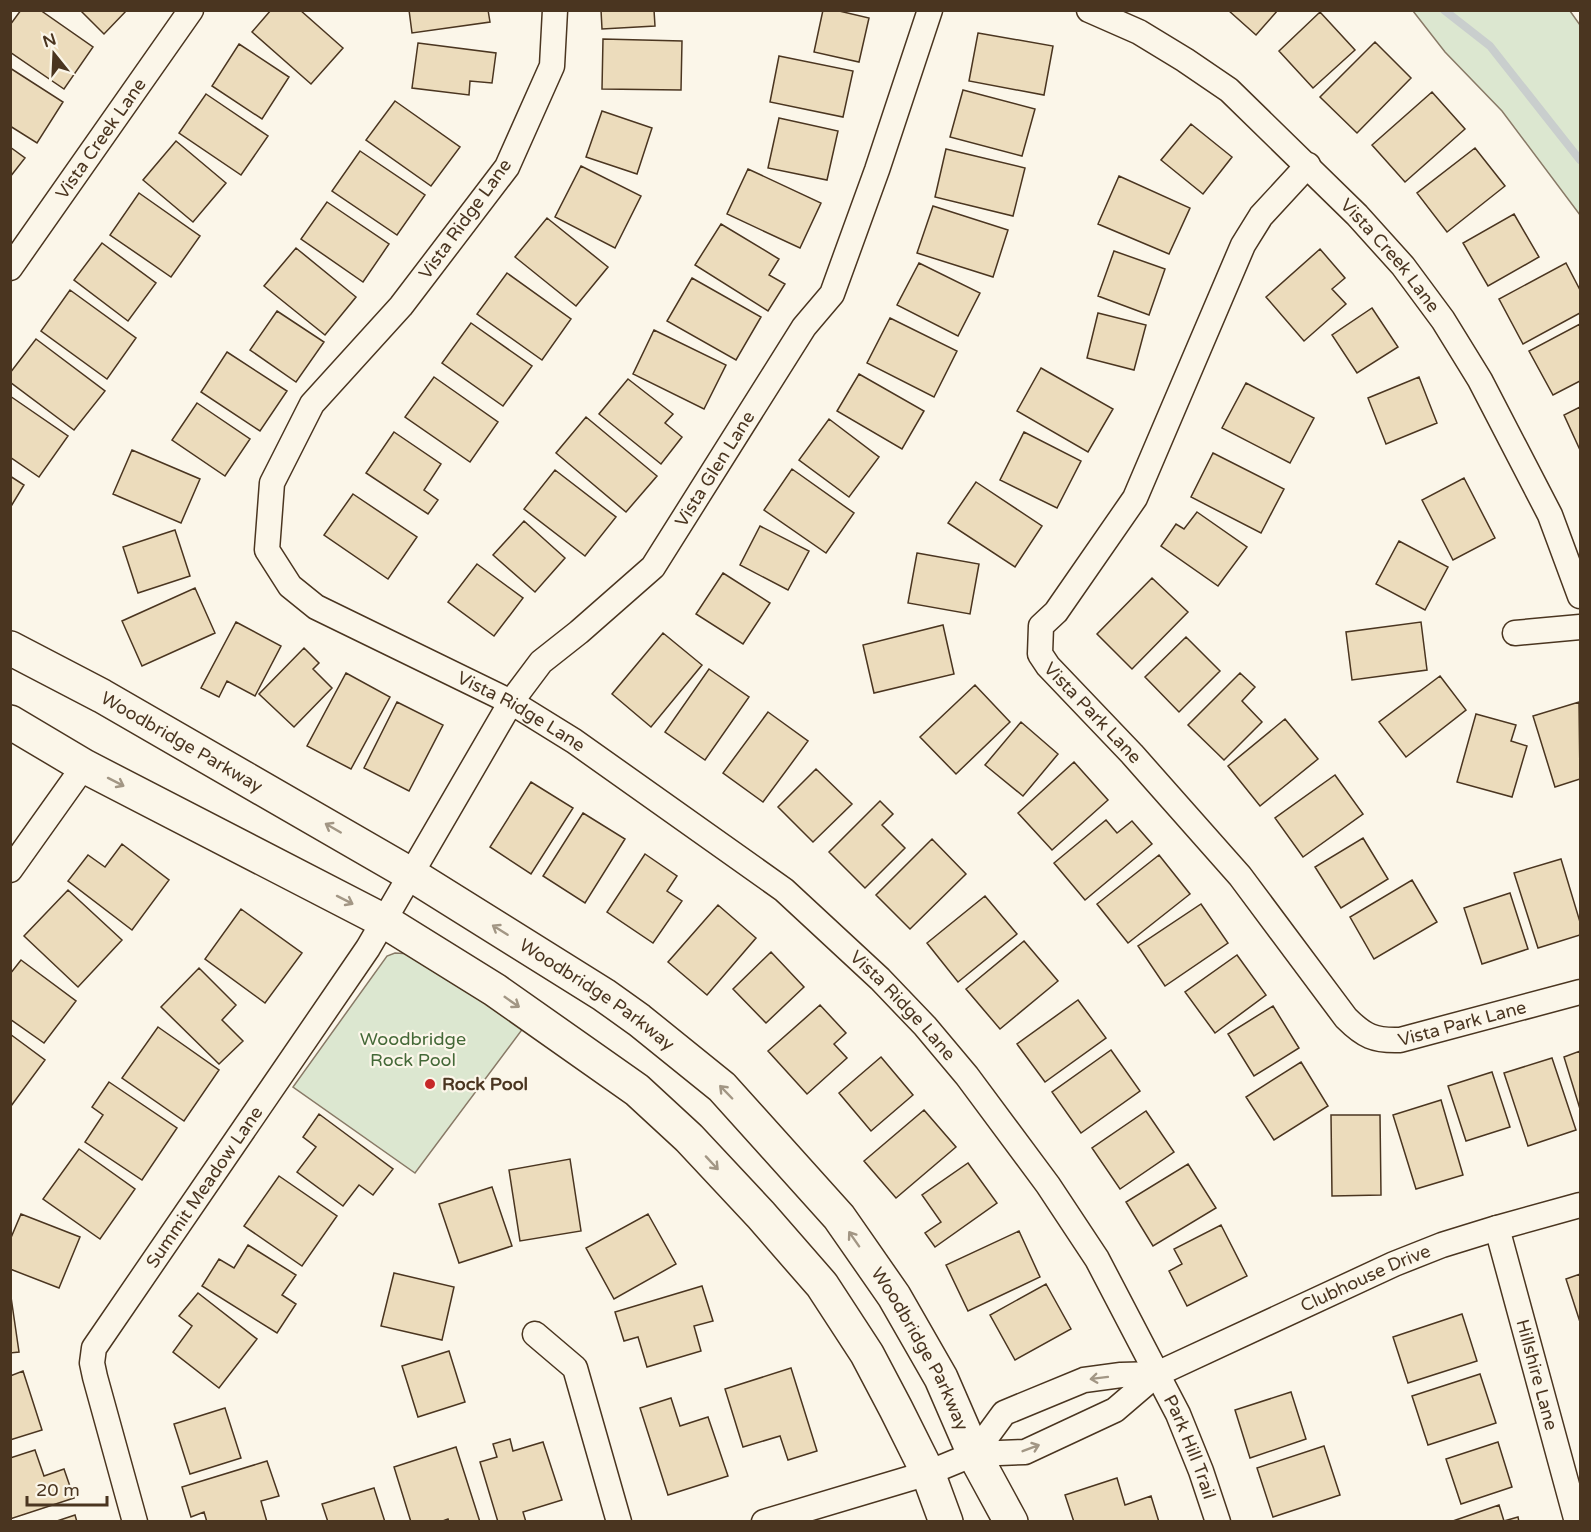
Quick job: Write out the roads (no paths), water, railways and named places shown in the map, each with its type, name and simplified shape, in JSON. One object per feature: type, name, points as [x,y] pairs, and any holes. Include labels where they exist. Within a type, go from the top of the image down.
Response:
[{"type":"main road","name":"Woodbridge Parkway","points":[[10,648],[102,696],[412,875],[604,995],[639,1020],[722,1087],[839,1217],[894,1296],[941,1378],[974,1455],[1011,1521]]},
{"type":"main road","points":[[10,722],[84,766],[384,921],[495,990],[637,1090],[689,1138],[822,1285],[867,1354],[928,1473],[946,1521]]},
{"type":"street","name":"Vista Creek Lane","points":[[10,268],[191,10]]},
{"type":"street","name":"Vista Ridge Lane","points":[[555,10],[552,66],[507,167],[401,306],[312,404],[272,483],[267,550],[290,586],[316,607],[511,702],[574,741],[784,890],[880,979],[968,1076],[1048,1185],[1097,1259],[1157,1374]]},
{"type":"street","name":"Vista Glen Lane","points":[[412,875],[511,702],[541,662],[653,567],[804,327],[832,294],[877,170],[930,10]]},
{"type":"street","name":"Vista Creek Lane","points":[[1089,10],[1139,32],[1229,90],[1357,214],[1403,266],[1443,320],[1480,380],[1550,515],[1581,596]]},
{"type":"street","name":"Vista Park Lane","points":[[1308,165],[1261,216],[1243,245],[1135,498],[1056,612],[1041,626],[1040,654],[1048,666],[1132,754],[1240,876],[1346,1018],[1361,1033],[1382,1041],[1400,1040],[1581,992]]},
{"type":"street","points":[[1515,633],[1581,627]]},
{"type":"street","points":[[10,870],[84,766]]},
{"type":"street","name":"Summit Meadow Lane","points":[[135,1521],[97,1388],[92,1363],[94,1348],[368,948],[412,875]]},
{"type":"street","name":"Clubhouse Drive","points":[[974,1455],[1025,1452],[1115,1410],[1157,1374],[1394,1264],[1442,1245],[1581,1205]]},
{"type":"street","name":"Hillshire Lane","points":[[1497,1228],[1577,1521]]},
{"type":"street","points":[[535,1334],[575,1368],[619,1521]]},
{"type":"street","name":"Clubhouse Drive","points":[[974,1455],[1004,1413],[1084,1380],[1121,1375],[1157,1374]]},
{"type":"street","name":"Park Hill Trail","points":[[1157,1374],[1178,1414],[1218,1521]]},
{"type":"street","points":[[764,1521],[928,1473],[974,1455]]},
{"type":"waterway","points":[[1444,10],[1490,46],[1580,160]]},
{"type":"place","name":"Rock Pool","points":[[430,1084]]},
{"type":"park label","name":"Woodbridge Rock Pool","points":[[413,1049]]}]
